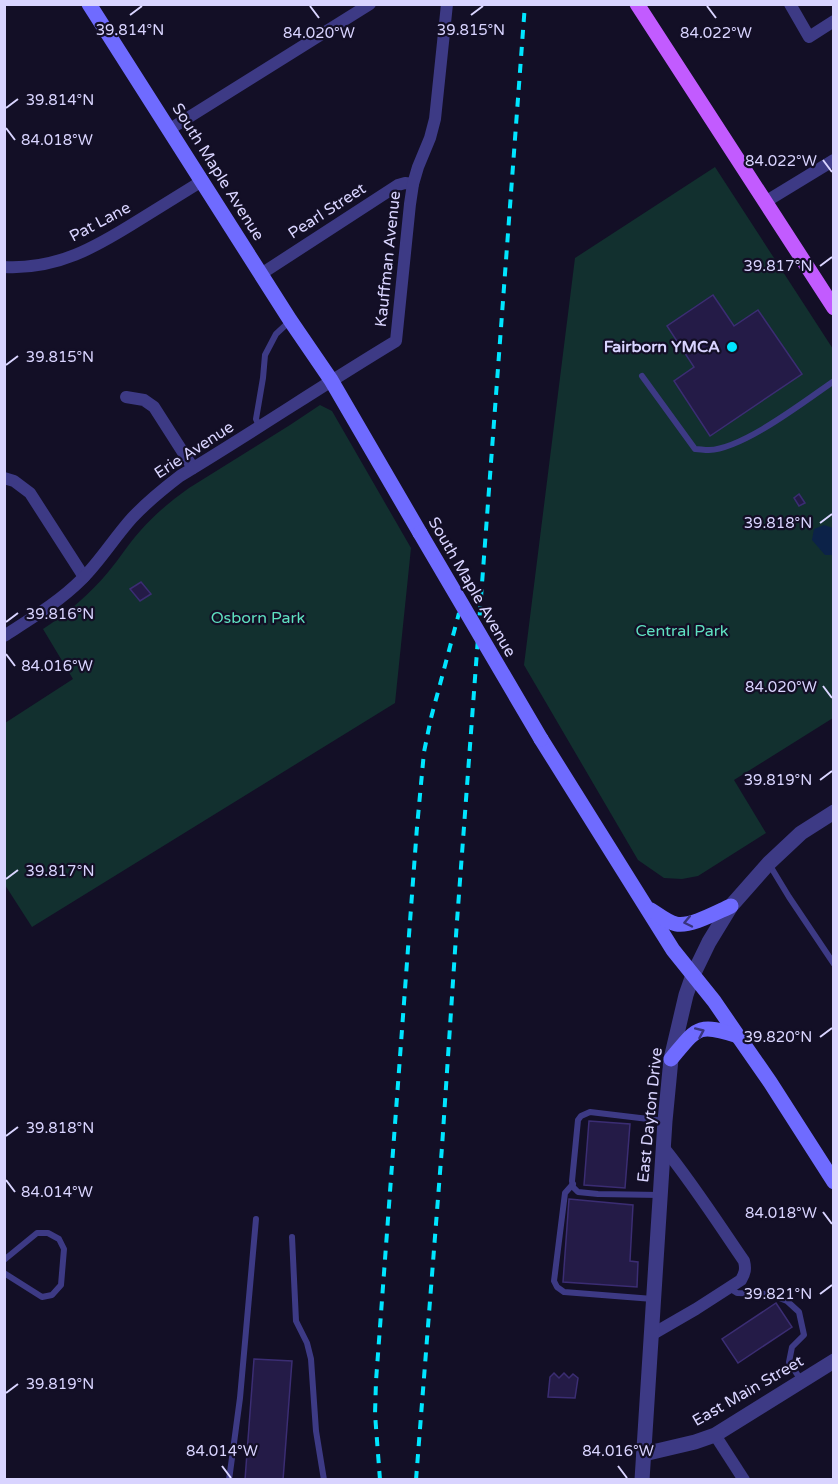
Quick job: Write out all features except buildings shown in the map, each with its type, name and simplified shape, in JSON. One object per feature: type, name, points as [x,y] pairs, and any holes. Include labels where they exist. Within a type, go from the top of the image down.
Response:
[{"type":"main road","name":"South Maple Avenue","points":[[89,4],[290,320],[331,380],[541,739],[673,950],[714,1001],[770,1082],[834,1182]]},
{"type":"main road","points":[[637,4],[834,308]]},
{"type":"main road","points":[[648,908],[665,919],[677,924],[685,924],[731,906]]},
{"type":"main road","points":[[671,1059],[690,1037],[703,1029],[710,1028],[738,1036]]},
{"type":"street","points":[[170,129],[370,4]]},
{"type":"street","name":"Kauffman Avenue","points":[[396,341],[413,184],[435,119],[447,4]]},
{"type":"street","points":[[790,4],[809,37],[834,21]]},
{"type":"street","points":[[765,202],[834,160]]},
{"type":"street","name":"Pat Lane","points":[[4,267],[35,266],[81,253],[102,243],[202,181]]},
{"type":"street","name":"Pearl Street","points":[[261,274],[398,185],[413,184]]},
{"type":"street","name":"Erie Avenue","points":[[4,636],[67,594],[100,559],[132,518],[152,498],[180,476],[396,341]]},
{"type":"street","points":[[126,397],[144,400],[154,407],[193,468]]},
{"type":"street","points":[[4,478],[30,493],[84,577]]},
{"type":"street","name":"East Dayton Drive","points":[[642,1479],[671,1059],[686,994],[709,942],[731,906],[769,863],[801,833],[834,812]]},
{"type":"street","points":[[651,1335],[741,1280],[745,1267],[744,1262],[664,1148]]},
{"type":"street","name":"East Main Street","points":[[644,1454],[715,1435],[834,1361]]},
{"type":"street","points":[[715,1435],[744,1479]]},
{"type":"lane","points":[[259,427],[256,419],[265,355],[276,334],[290,320]]},
{"type":"lane","points":[[642,376],[689,443],[695,449],[710,450],[754,434],[790,413],[834,381]]},
{"type":"lane","points":[[769,863],[834,964]]},
{"type":"lane","points":[[660,1195],[578,1192],[573,1184],[578,1120],[590,1112],[666,1121]]},
{"type":"lane","points":[[573,1184],[565,1193],[554,1281],[558,1287],[564,1292],[653,1299]]},
{"type":"lane","points":[[229,1479],[240,1398],[256,1219]]},
{"type":"lane","points":[[4,1260],[37,1233],[48,1233],[59,1239],[64,1249],[61,1285],[52,1295],[42,1297],[4,1273]]},
{"type":"lane","points":[[292,1237],[296,1321],[307,1342],[311,1359],[316,1431],[324,1479]]},
{"type":"lane","points":[[729,1288],[737,1293],[769,1294],[787,1301],[799,1312],[804,1335],[792,1347],[789,1362],[801,1381]]},
{"type":"green space","name":"Central Park","points":[[715,167],[833,349],[833,718],[734,780],[766,833],[698,876],[682,879],[664,878],[638,860],[524,665],[575,258]]},
{"type":"green space","name":"Osborn Park","points":[[320,405],[332,411],[411,548],[395,703],[32,927],[5,885],[5,723],[73,679],[43,629],[95,587],[132,540],[170,502]]},
{"type":"water","points":[[824,525],[833,528],[833,555],[825,555],[812,540],[814,529]]},
{"type":"railway","points":[[416,1480],[525,4]]},
{"type":"railway","points":[[380,1480],[375,1414],[376,1381],[417,827],[424,752],[459,613]]},
{"type":"place","name":"Fairborn YMCA","points":[[732,347]]}]
